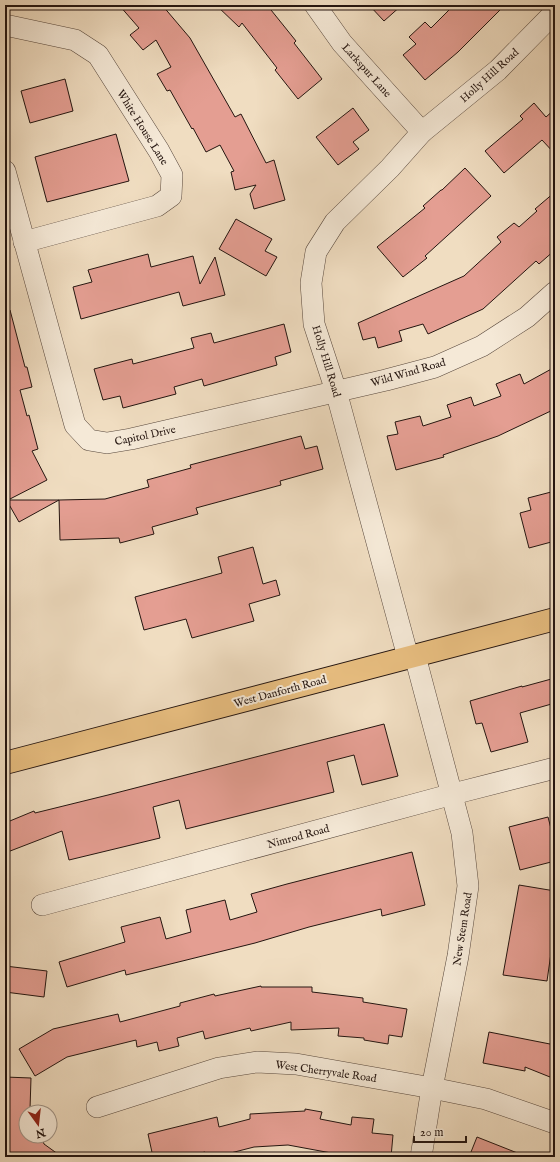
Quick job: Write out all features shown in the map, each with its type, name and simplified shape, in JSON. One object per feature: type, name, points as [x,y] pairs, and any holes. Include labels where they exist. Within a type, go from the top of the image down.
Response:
[{"type":"main road","name":"West Danforth Road","points":[[5,763],[555,619]]},
{"type":"street","name":"Larkspur Lane","points":[[315,5],[342,43],[422,132]]},
{"type":"street","name":"Holly Hill Road","points":[[412,656],[336,391],[314,324],[312,283],[316,252],[335,222],[390,168],[422,132],[498,70],[555,12]]},
{"type":"street","name":"White House Lane","points":[[5,25],[75,40],[98,55],[159,151],[172,175],[171,196],[157,206],[24,242]]},
{"type":"street","name":"Capitol Drive","points":[[5,171],[75,425],[89,440],[107,443],[131,439],[336,391]]},
{"type":"street","name":"Wild Wind Road","points":[[336,391],[435,367],[482,346],[527,317],[555,292]]},
{"type":"street","name":"New Stem Road","points":[[412,656],[453,794],[462,833],[468,886],[458,956],[432,1088],[421,1157]]},
{"type":"street","name":"Nimrod Road","points":[[42,905],[555,768]]},
{"type":"street","name":"West Cherryvale Road","points":[[97,1107],[219,1068],[257,1062],[296,1064],[486,1099],[555,1123]]},
{"type":"building","points":[[119,5],[162,5],[190,38],[235,117],[241,114],[266,163],[274,160],[285,200],[254,209],[250,194],[256,185],[235,190],[231,172],[234,171],[220,145],[206,152],[170,90],[167,91],[157,74],[171,67],[156,40],[143,50],[130,35],[139,28]]},
{"type":"building","points":[[216,5],[267,5],[296,41],[294,43],[322,79],[298,99],[275,70],[277,68],[242,23],[239,27]]},
{"type":"building","points":[[369,5],[402,5],[384,21]]},
{"type":"building","points":[[454,5],[505,5],[458,52],[425,80],[403,55],[416,44],[409,37],[425,22],[431,28]]},
{"type":"building","points":[[65,79],[73,111],[30,123],[21,91]]},
{"type":"building","points":[[534,103],[546,117],[555,109],[555,154],[542,140],[504,173],[485,151],[523,119],[520,116]]},
{"type":"building","points":[[353,108],[369,130],[353,142],[359,149],[338,165],[316,137]]},
{"type":"building","points":[[116,134],[129,181],[47,202],[35,157]]},
{"type":"building","points":[[465,168],[491,196],[425,256],[427,258],[403,277],[377,247],[425,208],[423,206]]},
{"type":"building","points":[[555,192],[555,250],[539,264],[536,261],[483,309],[428,334],[423,324],[399,331],[402,341],[378,348],[375,337],[363,340],[358,323],[464,276],[501,242],[497,237],[514,223],[519,227],[537,211],[535,209]]},
{"type":"building","points":[[236,219],[272,239],[265,251],[277,257],[266,276],[219,249]]},
{"type":"building","points":[[148,254],[151,267],[193,256],[200,284],[215,257],[225,295],[183,306],[179,292],[81,319],[73,287],[92,282],[88,270]]},
{"type":"building","points":[[5,310],[10,310],[25,367],[27,367],[32,387],[20,390],[27,416],[29,415],[38,449],[32,451],[47,480],[8,500],[59,500],[19,522],[7,501],[5,502]]},
{"type":"building","points":[[284,324],[291,352],[275,357],[277,365],[204,386],[202,379],[174,387],[176,394],[123,408],[120,396],[103,400],[94,369],[132,359],[133,364],[194,348],[191,338],[211,333],[214,343]]},
{"type":"building","points":[[555,367],[555,409],[498,436],[443,455],[444,457],[396,470],[387,436],[398,434],[395,422],[420,416],[423,426],[451,417],[447,405],[471,397],[474,406],[501,396],[496,384],[520,374],[524,384]]},
{"type":"building","points":[[301,436],[305,449],[317,446],[323,469],[280,481],[281,485],[196,508],[198,514],[152,527],[154,534],[120,543],[119,538],[60,540],[59,500],[105,499],[149,487],[147,480],[191,468],[190,465]]},
{"type":"building","points":[[555,491],[555,541],[529,548],[520,513],[531,510],[528,498]]},
{"type":"building","points":[[253,547],[263,584],[276,580],[280,595],[249,604],[254,621],[192,638],[186,619],[144,630],[135,597],[222,573],[218,557]]},
{"type":"building","points":[[555,678],[555,703],[520,713],[528,742],[491,752],[482,723],[476,724],[470,701]]},
{"type":"building","points":[[384,724],[398,776],[362,785],[354,755],[327,762],[334,792],[186,829],[179,800],[153,807],[160,838],[69,860],[62,831],[5,853],[5,823],[34,811],[35,813],[108,795]]},
{"type":"building","points":[[548,817],[555,844],[555,861],[520,870],[509,827]]},
{"type":"building","points":[[412,852],[425,905],[382,916],[381,909],[309,927],[255,943],[126,975],[125,970],[67,987],[59,962],[125,942],[121,927],[160,917],[166,939],[191,932],[186,910],[225,900],[230,920],[257,912],[251,894]]},
{"type":"building","points":[[519,885],[555,891],[555,925],[547,981],[503,975]]},
{"type":"building","points":[[5,966],[47,971],[44,997],[5,992]]},
{"type":"building","points":[[261,986],[312,987],[312,992],[363,998],[363,1002],[407,1009],[402,1037],[389,1035],[388,1044],[364,1040],[364,1038],[338,1036],[339,1028],[291,1030],[291,1022],[251,1031],[250,1028],[205,1039],[203,1031],[177,1038],[179,1046],[159,1051],[157,1042],[137,1047],[136,1040],[67,1057],[35,1076],[19,1049],[53,1029],[118,1014],[120,1022],[180,1006],[180,1003],[214,994],[215,996]]},
{"type":"building","points":[[489,1032],[555,1045],[555,1079],[525,1067],[525,1071],[483,1063]]},
{"type":"building","points":[[5,1077],[31,1078],[30,1104],[18,1104],[18,1144],[44,1144],[62,1157],[5,1157]]},
{"type":"building","points":[[305,1109],[322,1112],[320,1119],[351,1125],[352,1117],[374,1119],[372,1133],[393,1135],[391,1157],[353,1157],[288,1145],[254,1147],[215,1157],[206,1157],[205,1152],[182,1157],[153,1157],[148,1134],[217,1117],[219,1127],[250,1119],[250,1114],[305,1111]]},
{"type":"building","points":[[477,1137],[525,1156],[525,1157],[469,1157]]}]
